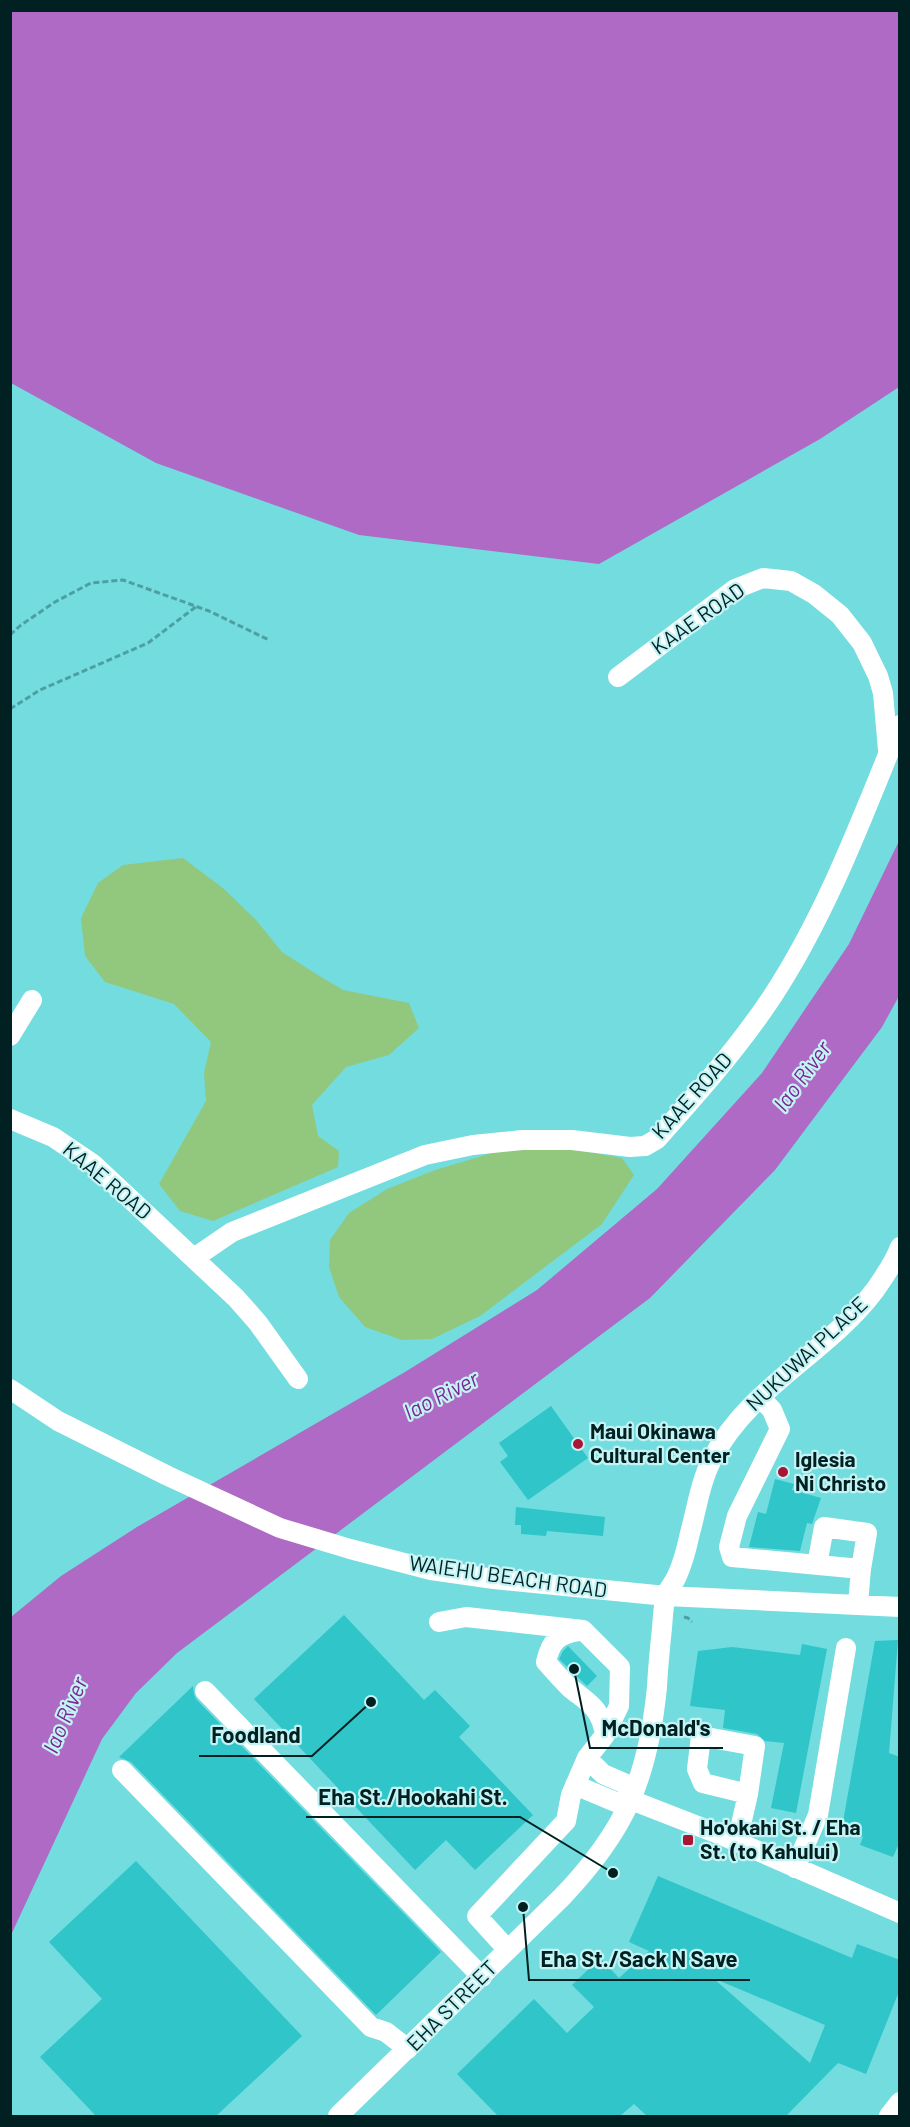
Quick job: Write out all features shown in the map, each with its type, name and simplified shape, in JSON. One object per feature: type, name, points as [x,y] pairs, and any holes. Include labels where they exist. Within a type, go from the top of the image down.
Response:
[{"type":"street","name":"KAAE ROAD","points":[[618,677],[735,589],[763,578],[791,581],[814,594],[840,615],[862,643],[878,676],[883,693],[888,753]]},
{"type":"street","name":"KAAE ROAD","points":[[194,1258],[232,1232],[425,1155],[473,1145],[522,1140],[572,1140],[630,1147],[645,1146],[657,1138],[719,1070],[772,997],[818,918],[900,726]]},
{"type":"street","points":[[10,1036],[32,1000]]},
{"type":"street","name":"KAAE ROAD","points":[[10,1119],[42,1131],[74,1149],[93,1164],[236,1298],[258,1323],[298,1379]]},
{"type":"street","name":"NUKUWAI PLACE","points":[[666,1596],[681,1566],[695,1507],[712,1460],[724,1438],[760,1397],[843,1326],[864,1304],[882,1280],[900,1247]]},
{"type":"street","name":"WAIEHU BEACH ROAD","points":[[10,1389],[58,1421],[168,1476],[280,1527],[350,1549],[431,1570],[514,1581],[666,1596],[900,1607]]},
{"type":"street","points":[[760,1397],[772,1410],[780,1429],[737,1516],[729,1547],[732,1557],[861,1569]]},
{"type":"street","points":[[818,1565],[824,1527],[867,1533],[858,1604]]},
{"type":"street","name":"EHA STREET","points":[[338,2116],[482,1977],[586,1872],[605,1848],[631,1800],[649,1748],[666,1596]]},
{"type":"street","points":[[439,1622],[466,1617],[583,1630],[620,1667],[619,1706],[604,1735],[587,1758],[575,1785],[566,1821],[477,1916],[508,1950]]},
{"type":"street","points":[[583,1630],[562,1634],[549,1647],[546,1662],[567,1685],[596,1708],[603,1721],[604,1735]]},
{"type":"street","points":[[795,1868],[818,1815],[846,1648]]},
{"type":"street","points":[[205,1690],[482,1977]]},
{"type":"street","points":[[587,1758],[603,1774],[626,1784],[631,1800]]},
{"type":"street","points":[[122,1770],[371,2027],[386,2032],[408,2049]]},
{"type":"street","points":[[575,1785],[618,1803],[631,1800],[737,1842],[900,1913]]},
{"type":"street","points":[[737,1842],[748,1794]]},
{"type":"street","points":[[889,2116],[900,2102]]},
{"type":"path","points":[[10,635],[55,602],[91,583],[123,580],[197,606],[269,640]]},
{"type":"path","points":[[10,708],[40,690],[148,643],[197,606]]},
{"type":"path","points":[[684,1617],[692,1622]]},
{"type":"green space","points":[[183,858],[224,889],[256,920],[282,952],[343,990],[409,1003],[419,1028],[389,1055],[346,1067],[312,1105],[318,1136],[339,1151],[338,1167],[213,1221],[180,1211],[159,1184],[206,1101],[204,1073],[211,1042],[174,1004],[105,982],[85,956],[81,918],[98,883],[123,865]]},
{"type":"green space","points":[[544,1144],[622,1158],[634,1175],[602,1224],[480,1316],[432,1339],[402,1340],[365,1327],[339,1297],[329,1267],[330,1240],[349,1213],[387,1189],[435,1170],[492,1153]]},
{"type":"water","points":[[11,10],[899,11],[899,387],[820,439],[599,564],[359,535],[156,463],[11,383]]},
{"type":"water","name":"Iao River","points":[[899,841],[899,996],[882,1027],[775,1170],[650,1298],[177,1653],[136,1693],[102,1739],[11,1935],[11,1617],[61,1576],[137,1527],[405,1372],[537,1290],[657,1189],[762,1073],[849,944]]},
{"type":"building","points":[[551,1406],[588,1458],[528,1500],[500,1462],[508,1456],[499,1443]]},
{"type":"building","points":[[775,1479],[794,1484],[792,1490],[821,1498],[812,1524],[807,1523],[800,1551],[749,1547],[758,1512],[766,1514]]},
{"type":"building","points":[[516,1507],[605,1517],[603,1536],[547,1531],[546,1536],[521,1534],[521,1525],[515,1525]]},
{"type":"building","points":[[344,1615],[424,1700],[435,1690],[470,1726],[459,1737],[533,1815],[475,1870],[446,1840],[415,1870],[254,1699]]},
{"type":"building","points":[[898,1640],[889,1753],[900,1757],[900,1841],[893,1857],[860,1845],[863,1837],[841,1833],[875,1641]]},
{"type":"building","points":[[802,1644],[827,1649],[796,1813],[771,1808],[784,1743],[765,1741],[757,1734],[723,1728],[725,1710],[690,1706],[698,1651],[732,1647],[800,1655]]},
{"type":"building","points":[[568,1646],[597,1676],[587,1686],[559,1659]]},
{"type":"building","points":[[193,1686],[196,1699],[441,1952],[376,2015],[131,1762],[119,1757]]},
{"type":"building","points":[[136,1861],[302,2036],[216,2116],[96,2116],[40,2057],[102,1999],[49,1942]]},
{"type":"building","points":[[658,1876],[852,1958],[857,1944],[900,1960],[900,1989],[866,2074],[838,2063],[786,2116],[647,2116],[634,2104],[620,2116],[498,2116],[457,2074],[534,1999],[567,2033],[594,2007],[572,1985],[600,1958],[619,1978],[649,1951],[629,1942]],"holes":[[[713,1978],[825,2025],[810,2063]]]},
{"type":"place","name":"Maui Okinawa Cultural Center","points":[[578,1444]]},
{"type":"place","name":"Iglesia Ni Christo","points":[[783,1472]]},
{"type":"place","name":"McDonald's","points":[[574,1669]]},
{"type":"place","name":"Foodland","points":[[371,1702]]},
{"type":"place","name":"Ho'okahi St. / Eha St. (to Kahului)","points":[[688,1840]]},
{"type":"place","name":"Eha St./Hookahi St.","points":[[613,1873]]},
{"type":"place","name":"Eha St./Sack N Save","points":[[523,1907]]}]
